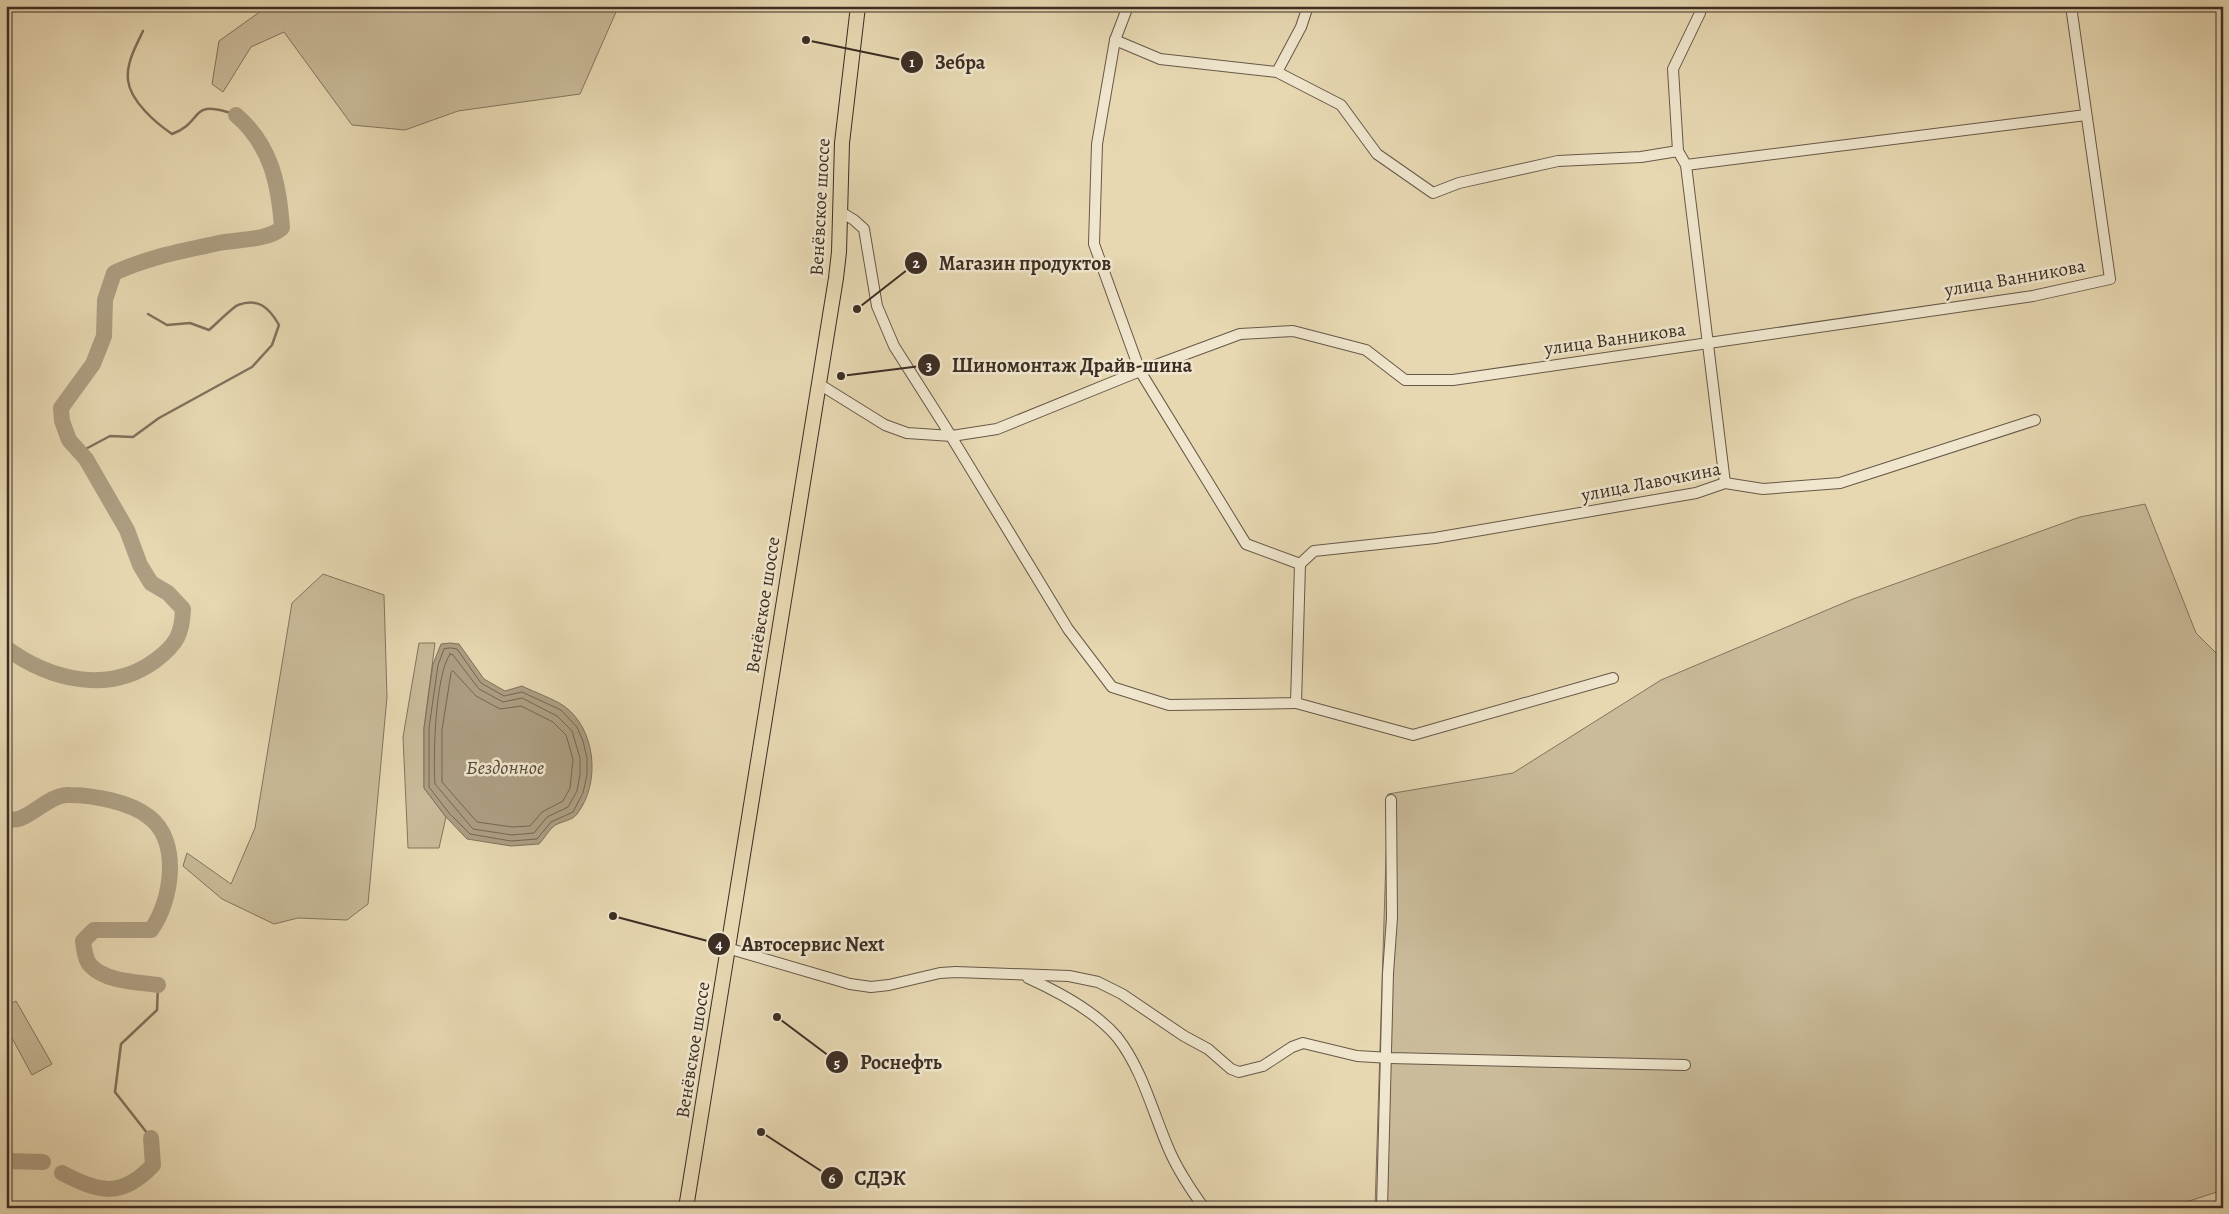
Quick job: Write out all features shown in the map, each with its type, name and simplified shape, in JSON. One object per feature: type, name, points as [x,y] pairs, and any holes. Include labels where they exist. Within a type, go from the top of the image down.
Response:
[{"type":"main road","name":"Венёвское шоссе","points":[[686,1208],[836,278],[842,143],[858,6]]},
{"type":"street","points":[[1128,6],[1115,40],[1097,144],[1094,244],[1140,371],[1246,544],[1300,564],[1296,703]]},
{"type":"street","points":[[1278,72],[1301,27],[1308,6]]},
{"type":"street","points":[[1700,6],[1700,13],[1673,69],[1678,151],[1686,165],[1725,483]]},
{"type":"street","points":[[1686,165],[2086,115],[2072,6]]},
{"type":"street","points":[[1115,40],[1160,58],[1278,72],[1341,105],[1377,154],[1433,193],[1458,182],[1558,161],[1641,157],[1678,151]]},
{"type":"street","name":"улица Ванникова","points":[[818,384],[885,425],[907,433],[952,436],[997,429],[1140,371],[1240,334],[1292,331],[1366,350],[1405,380],[1453,380],[2033,296],[2110,279],[2086,115]]},
{"type":"street","points":[[840,212],[854,220],[864,229],[877,306],[894,346],[952,436],[1068,629],[1112,687],[1169,706],[1296,703],[1413,736],[1613,678]]},
{"type":"street","name":"улица Лавочкина","points":[[1300,564],[1314,551],[1435,538],[1696,493],[1725,483],[1763,489],[1840,483],[2035,420]]},
{"type":"street","points":[[1382,1208],[1392,918],[1391,800]]},
{"type":"street","points":[[727,948],[850,984],[871,987],[889,986],[940,973],[956,972],[1025,976],[1069,976],[1098,982],[1122,994],[1184,1036],[1208,1049],[1231,1070],[1239,1072],[1263,1066],[1292,1047],[1303,1043],[1357,1056],[1386,1058],[1685,1065]]},
{"type":"street","points":[[1025,976],[1046,986],[1084,1009],[1104,1023],[1118,1039],[1130,1058],[1152,1104],[1178,1168],[1204,1208]]},
{"type":"shaded area","points":[[268,6],[614,6],[616,12],[580,94],[458,111],[405,130],[352,125],[284,32],[251,47],[223,92],[212,84],[219,41]]},
{"type":"shaded area","points":[[2145,504],[2196,633],[2223,660],[2223,1190],[2168,1208],[1375,1208],[1388,794],[1513,773],[1661,680],[1853,599],[2080,517]]},
{"type":"shaded area","points":[[323,574],[384,595],[387,697],[368,904],[347,920],[298,918],[274,924],[222,899],[183,866],[187,853],[231,884],[255,828],[292,603]]},
{"type":"shaded area","points":[[419,643],[435,643],[424,728],[424,788],[446,817],[439,848],[408,848],[403,737]]},
{"type":"shaded area","points":[[16,1001],[52,1064],[32,1075],[6,1027],[6,1006]]},
{"type":"water","name":"Бездонное","points":[[441,644],[459,644],[484,679],[505,691],[522,686],[555,701],[575,716],[583,728],[589,742],[592,757],[590,787],[585,801],[575,816],[554,826],[539,844],[511,846],[467,839],[446,817],[424,788],[424,728],[433,664]]},
{"type":"waterway","points":[[143,31],[130,61],[128,80],[133,96],[152,118],[172,134],[182,129],[203,110],[221,110],[236,115]]},
{"type":"waterway","points":[[6,648],[23,659],[60,675],[99,680],[119,677],[138,671],[169,649],[180,632],[183,609],[168,593],[151,583],[140,565],[127,530],[86,459],[69,440],[62,421],[61,408],[93,364],[104,336],[105,300],[114,273],[165,255],[219,243],[260,237],[282,228],[281,212],[271,166],[258,139],[236,115]]},
{"type":"waterway","points":[[80,452],[110,436],[133,437],[159,418],[252,367],[272,345],[279,325],[268,310],[252,302],[236,306],[209,330],[190,323],[167,325],[148,314]]},
{"type":"waterway","points":[[6,819],[23,817],[55,798],[69,795],[100,798],[122,803],[149,817],[159,828],[166,841],[169,856],[168,888],[158,918],[151,930],[94,930],[83,941],[87,961],[97,971],[114,978],[158,985]]},
{"type":"waterway","points":[[151,1138],[115,1092],[121,1044],[157,1010],[158,985]]},
{"type":"waterway","points":[[62,1173],[87,1185],[99,1188],[120,1187],[141,1176],[153,1165],[151,1138]]},
{"type":"waterway","points":[[6,1161],[43,1162]]},
{"type":"place","name":"Зебра","points":[[806,40]]},
{"type":"place","name":"Магазин продуктов","points":[[857,309]]},
{"type":"place","name":"Шиномонтаж Драйв-шина","points":[[841,376]]},
{"type":"place","name":"Автосервис Next","points":[[613,916]]},
{"type":"place","name":"Роснефть","points":[[777,1017]]},
{"type":"place","name":"СДЭК","points":[[761,1132]]}]
